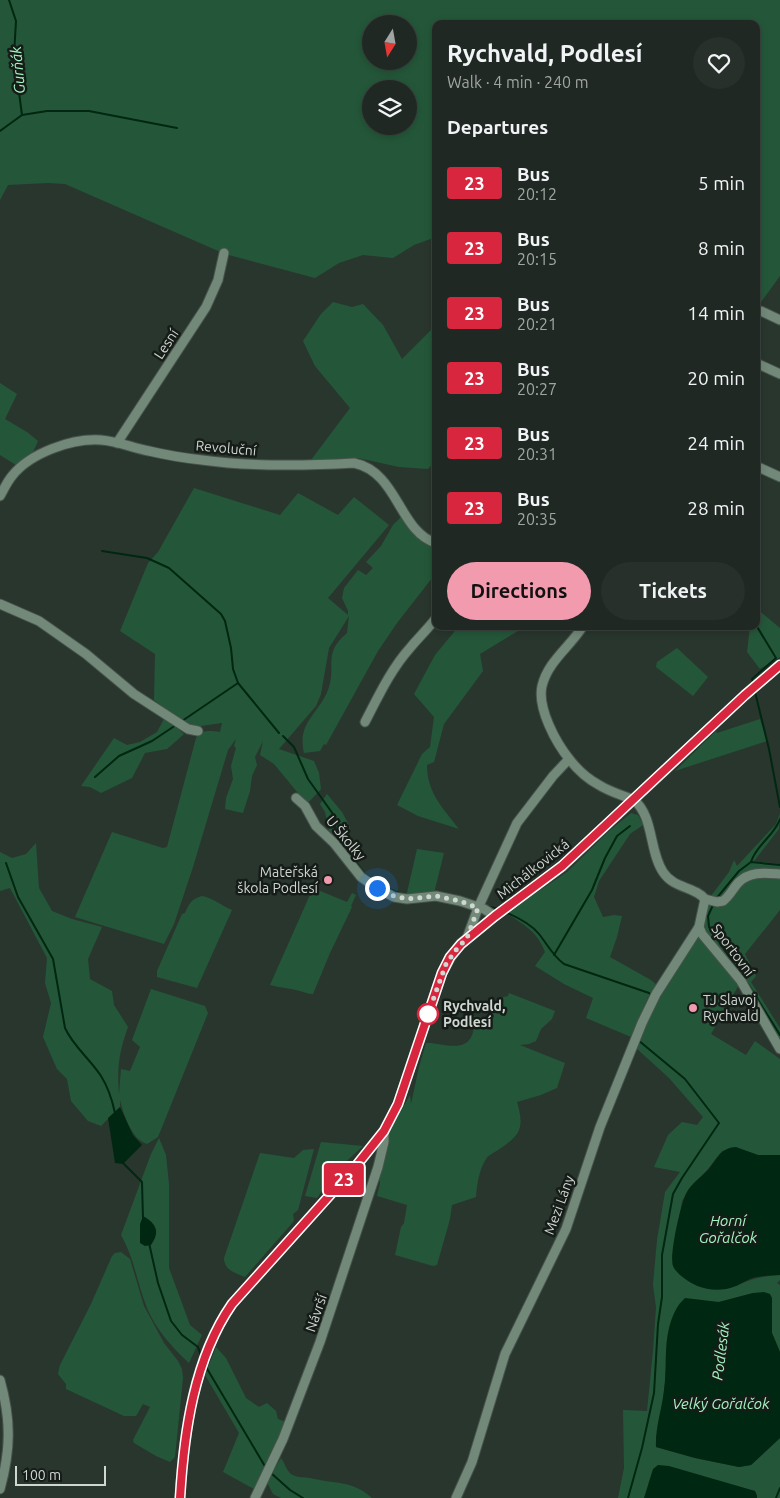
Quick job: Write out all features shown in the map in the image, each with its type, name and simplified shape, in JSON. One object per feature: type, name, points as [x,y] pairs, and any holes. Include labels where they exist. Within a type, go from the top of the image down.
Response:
[{"type":"street","name":"Lesní","points":[[117,443],[206,307],[218,280],[224,253]]},
{"type":"street","points":[[761,311],[780,320]]},
{"type":"street","points":[[760,365],[780,374]]},
{"type":"street","name":"Revoluční","points":[[0,496],[12,476],[26,463],[58,446],[90,440],[102,440],[159,453],[202,460],[236,463],[284,466],[354,463],[374,472],[389,488],[417,532],[432,542]]},
{"type":"street","points":[[760,468],[780,477]]},
{"type":"street","points":[[0,604],[39,622],[86,654],[134,694],[188,729],[198,731]]},
{"type":"street","points":[[365,722],[398,664],[409,648],[432,622]]},
{"type":"street","points":[[580,630],[548,670],[542,686],[541,705],[551,728],[569,759],[598,784],[634,800],[638,804],[647,822],[658,863],[662,872],[672,883],[710,900],[726,899],[745,877],[761,872],[780,874]]},
{"type":"street","name":"Michálkovická","points":[[180,1498],[184,1454],[196,1385],[204,1356],[217,1328],[232,1304],[356,1166],[384,1131],[398,1104],[442,973],[450,957],[467,938],[562,866],[745,695],[780,665]]},
{"type":"street","points":[[467,938],[478,908],[517,823],[553,776],[569,759]]},
{"type":"street","name":"U Školky","points":[[296,798],[305,806],[316,826],[334,843],[361,877],[377,888],[394,896],[407,899],[436,896],[460,901],[484,909],[495,916]]},
{"type":"street","name":"Sportovní","points":[[710,900],[699,927],[702,934],[741,981],[780,1049]]},
{"type":"street","name":"Mezi Lány","points":[[456,1498],[472,1462],[505,1354],[566,1230],[600,1127],[642,1023],[656,994],[699,927]]},
{"type":"street","name":"Návrší","points":[[254,1498],[284,1439],[320,1342],[378,1166],[384,1142],[384,1131]]},
{"type":"street","points":[[0,1380],[7,1405],[9,1430],[7,1456],[0,1489]]},
{"type":"shaded area","points":[[0,0],[780,0],[780,276],[760,304],[760,20],[432,20],[432,238],[414,245],[393,258],[363,255],[339,263],[315,278],[225,254],[65,184],[8,185],[0,200]]},
{"type":"shaded area","points":[[333,302],[352,307],[363,304],[383,325],[402,359],[432,329],[432,464],[428,469],[399,467],[358,458],[311,460],[350,408],[315,366],[303,341],[321,314]]},
{"type":"shaded area","points":[[0,383],[17,394],[5,419],[38,441],[33,452],[16,465],[0,455]]},
{"type":"shaded area","points":[[194,488],[280,515],[298,493],[338,515],[354,497],[389,525],[328,598],[348,615],[342,598],[344,588],[358,570],[366,575],[373,568],[366,562],[381,546],[393,525],[401,517],[432,543],[432,578],[378,651],[326,745],[324,744],[320,751],[304,753],[303,734],[328,690],[332,654],[339,640],[347,633],[349,616],[329,648],[321,694],[316,706],[279,749],[314,761],[319,773],[321,789],[307,804],[274,764],[260,755],[263,741],[255,757],[257,765],[252,776],[250,791],[243,813],[225,809],[226,798],[233,779],[231,766],[236,748],[234,746],[236,739],[228,750],[193,867],[174,924],[164,944],[75,917],[112,832],[163,848],[167,847],[196,738],[204,732],[220,732],[222,723],[194,727],[154,700],[155,654],[120,631],[148,563],[158,552]]},
{"type":"shaded area","points":[[760,611],[780,628],[780,657],[760,669],[747,652],[750,630],[760,630]]},
{"type":"shaded area","points":[[456,630],[518,631],[480,654],[483,671],[444,724],[434,762],[427,765],[430,784],[437,800],[459,829],[418,816],[397,805],[422,754],[430,747],[434,717],[414,694],[435,655]]},
{"type":"shaded area","points":[[677,648],[708,677],[693,696],[656,667],[657,662]]},
{"type":"shaded area","points":[[165,717],[184,734],[167,749],[145,753],[132,778],[101,793],[90,787],[81,786],[114,738],[127,745],[140,742],[157,732]]},
{"type":"shaded area","points":[[760,719],[767,741],[675,771],[716,731],[717,733]]},
{"type":"shaded area","points":[[327,794],[342,812],[350,827],[347,845],[352,852],[344,851],[329,831],[325,812],[320,804]]},
{"type":"shaded area","points":[[631,813],[638,815],[643,825],[630,834],[599,881],[594,897],[603,917],[622,916],[610,957],[657,985],[648,997],[631,1037],[586,1018],[593,998],[564,984],[535,966],[545,952],[542,945],[529,929],[506,913],[567,872],[609,831]]},
{"type":"shaded area","points":[[780,813],[779,829],[754,861],[780,864],[780,872],[753,872],[724,898],[714,899],[711,896],[729,872],[734,860],[737,866],[776,824]]},
{"type":"shaded area","points":[[36,843],[39,888],[52,911],[72,919],[102,927],[88,959],[90,979],[112,991],[114,1005],[128,1027],[119,1060],[119,1094],[121,1069],[130,1071],[140,1047],[132,1040],[151,989],[205,1006],[208,1013],[158,1137],[147,1144],[132,1132],[120,1100],[120,1107],[101,1126],[88,1121],[71,1101],[67,1079],[57,1069],[43,1037],[51,1003],[45,983],[47,958],[10,888],[0,891],[0,852],[12,858],[26,854]]},
{"type":"shaded area","points":[[417,849],[444,853],[434,893],[406,897]]},
{"type":"shaded area","points":[[780,876],[780,910],[745,954],[756,976],[751,982],[780,1028],[780,1042],[702,925],[707,903],[715,902],[737,889],[752,877]]},
{"type":"shaded area","points":[[313,888],[347,902],[352,893],[356,895],[313,994],[270,985]]},
{"type":"shaded area","points":[[202,896],[210,898],[232,910],[197,988],[157,977],[157,971],[182,914],[185,913],[193,900]]},
{"type":"shaded area","points":[[698,937],[723,962],[740,983],[711,1034],[746,1055],[755,1041],[780,1059],[780,1155],[758,1155],[736,1148],[722,1151],[688,1190],[682,1201],[672,1259],[736,1286],[757,1278],[780,1275],[780,1280],[777,1283],[780,1285],[780,1352],[772,1333],[771,1321],[753,1293],[719,1302],[680,1303],[675,1312],[670,1332],[656,1447],[695,1458],[739,1467],[751,1465],[780,1438],[780,1498],[757,1498],[755,1491],[735,1486],[646,1493],[644,1498],[618,1498],[624,1468],[623,1410],[647,1411],[656,1307],[653,1285],[657,1240],[665,1192],[680,1172],[654,1167],[668,1135],[682,1122],[697,1125],[703,1117],[669,1078],[636,1048],[641,1040],[639,1038],[662,994]]},
{"type":"shaded area","points":[[509,993],[555,1011],[552,1019],[541,1029],[536,1041],[520,1045],[565,1063],[557,1088],[517,1102],[520,1119],[519,1130],[511,1140],[486,1159],[479,1177],[476,1197],[452,1205],[437,1265],[433,1266],[395,1255],[407,1205],[377,1196],[380,1183],[378,1174],[388,1134],[410,1095],[411,1104],[426,1043],[458,1046],[469,1041],[473,1033],[474,1016],[488,1018],[500,998],[508,996]]},
{"type":"shaded area","points":[[159,1138],[166,1155],[169,1184],[169,1268],[190,1325],[202,1335],[189,1363],[165,1338],[155,1324],[147,1308],[130,1253],[121,1235],[151,1154]]},
{"type":"shaded area","points":[[321,1142],[363,1146],[339,1168],[317,1198],[305,1196]]},
{"type":"shaded area","points":[[314,1149],[298,1210],[293,1214],[294,1221],[245,1277],[228,1268],[224,1258],[260,1153],[294,1158],[303,1150]]},
{"type":"shaded area","points":[[121,1252],[130,1259],[144,1306],[164,1343],[182,1369],[183,1378],[175,1457],[170,1462],[134,1443],[133,1440],[150,1407],[143,1404],[136,1416],[124,1416],[66,1389],[66,1384],[58,1374],[60,1365],[91,1304],[112,1256],[115,1253]]},
{"type":"shaded area","points":[[216,1347],[226,1358],[246,1398],[259,1407],[267,1403],[276,1411],[278,1419],[286,1422],[254,1489],[223,1472],[239,1433],[205,1375]]},
{"type":"shaded area","points":[[281,1458],[288,1471],[293,1475],[350,1485],[365,1492],[372,1498],[281,1498],[273,1494],[267,1482]]},
{"type":"water","points":[[120,1107],[133,1135],[142,1145],[123,1164],[115,1163],[108,1118]]},
{"type":"water","name":"Horní Gořalčok","points":[[736,1147],[758,1155],[780,1155],[780,1275],[761,1276],[721,1290],[706,1289],[686,1280],[674,1267],[672,1260],[676,1229],[689,1189],[708,1170],[722,1152]]},
{"type":"water","points":[[143,1216],[156,1229],[156,1236],[151,1245],[145,1246],[140,1243],[140,1224]]},
{"type":"water","name":"Velký Gořalčok","points":[[764,1292],[770,1294],[772,1298],[772,1333],[780,1352],[780,1438],[751,1465],[739,1467],[695,1458],[656,1447],[665,1382],[667,1336],[679,1305],[685,1298],[719,1302]]},
{"type":"water","points":[[658,1465],[669,1466],[755,1491],[757,1498],[644,1498],[653,1469]]},
{"type":"waterway","name":"Gurňák","points":[[0,131],[22,115],[14,55],[16,21],[9,0]]},
{"type":"waterway","points":[[22,115],[47,111],[89,111],[177,128]]},
{"type":"waterway","points":[[102,551],[147,558],[169,568],[221,614],[225,621],[233,669],[238,683],[279,733]]},
{"type":"waterway","points":[[754,685],[752,679],[776,658],[759,630]]},
{"type":"waterway","points":[[182,721],[238,683]]},
{"type":"waterway","points":[[755,692],[769,749],[780,807]]},
{"type":"waterway","points":[[95,777],[119,756],[152,741],[176,725]]},
{"type":"waterway","points":[[283,736],[294,747],[308,779],[333,814],[336,836],[365,874],[387,888],[404,895]]},
{"type":"waterway","points":[[751,862],[757,850],[774,830],[780,819]]},
{"type":"waterway","points":[[554,955],[592,890],[605,858],[617,836],[630,826]]},
{"type":"waterway","points":[[716,899],[739,871],[751,862],[780,865]]},
{"type":"waterway","points":[[6,863],[18,897],[53,959],[65,1028],[68,1035],[97,1070],[110,1093],[115,1113]]},
{"type":"waterway","points":[[436,892],[446,894]]},
{"type":"waterway","points":[[713,905],[708,916],[709,927],[741,974]]},
{"type":"waterway","points":[[486,906],[499,909]]},
{"type":"waterway","points":[[505,912],[532,927],[564,964],[651,995]]},
{"type":"waterway","points":[[748,984],[780,1035]]},
{"type":"waterway","points":[[628,1498],[642,1448],[654,1393],[658,1324],[662,1297],[662,1255],[673,1194],[719,1123],[685,1079],[638,1040]]},
{"type":"waterway","points":[[122,1162],[142,1182],[143,1219]]},
{"type":"waterway","points":[[149,1243],[158,1283],[171,1321],[182,1335],[198,1347],[201,1356]]},
{"type":"waterway","points":[[206,1367],[266,1468]]},
{"type":"waterway","points":[[271,1473],[290,1490],[303,1498]]},
{"type":"waterway","points":[[776,1498],[780,1488]]},
{"type":"bus line","name":"23","points":[[180,1498],[184,1454],[196,1385],[204,1356],[217,1328],[232,1304],[356,1166],[384,1131],[398,1104],[440,980],[450,957],[467,938],[562,866],[745,695],[780,665]]},
{"type":"place","name":"Mateřská škola Podlesí","points":[[328,880]]},
{"type":"place","name":"TJ Slavoj Rychvald","points":[[693,1008]]},
{"type":"place","name":"Rychvald, Podlesí","points":[[428,1014]]},
{"type":"route","points":[[377,888],[394,896],[407,899],[436,896],[460,901],[478,908],[467,938],[446,964],[428,1014]]},
{"type":"water label","name":"Podlesák","points":[[721,1351]]}]
